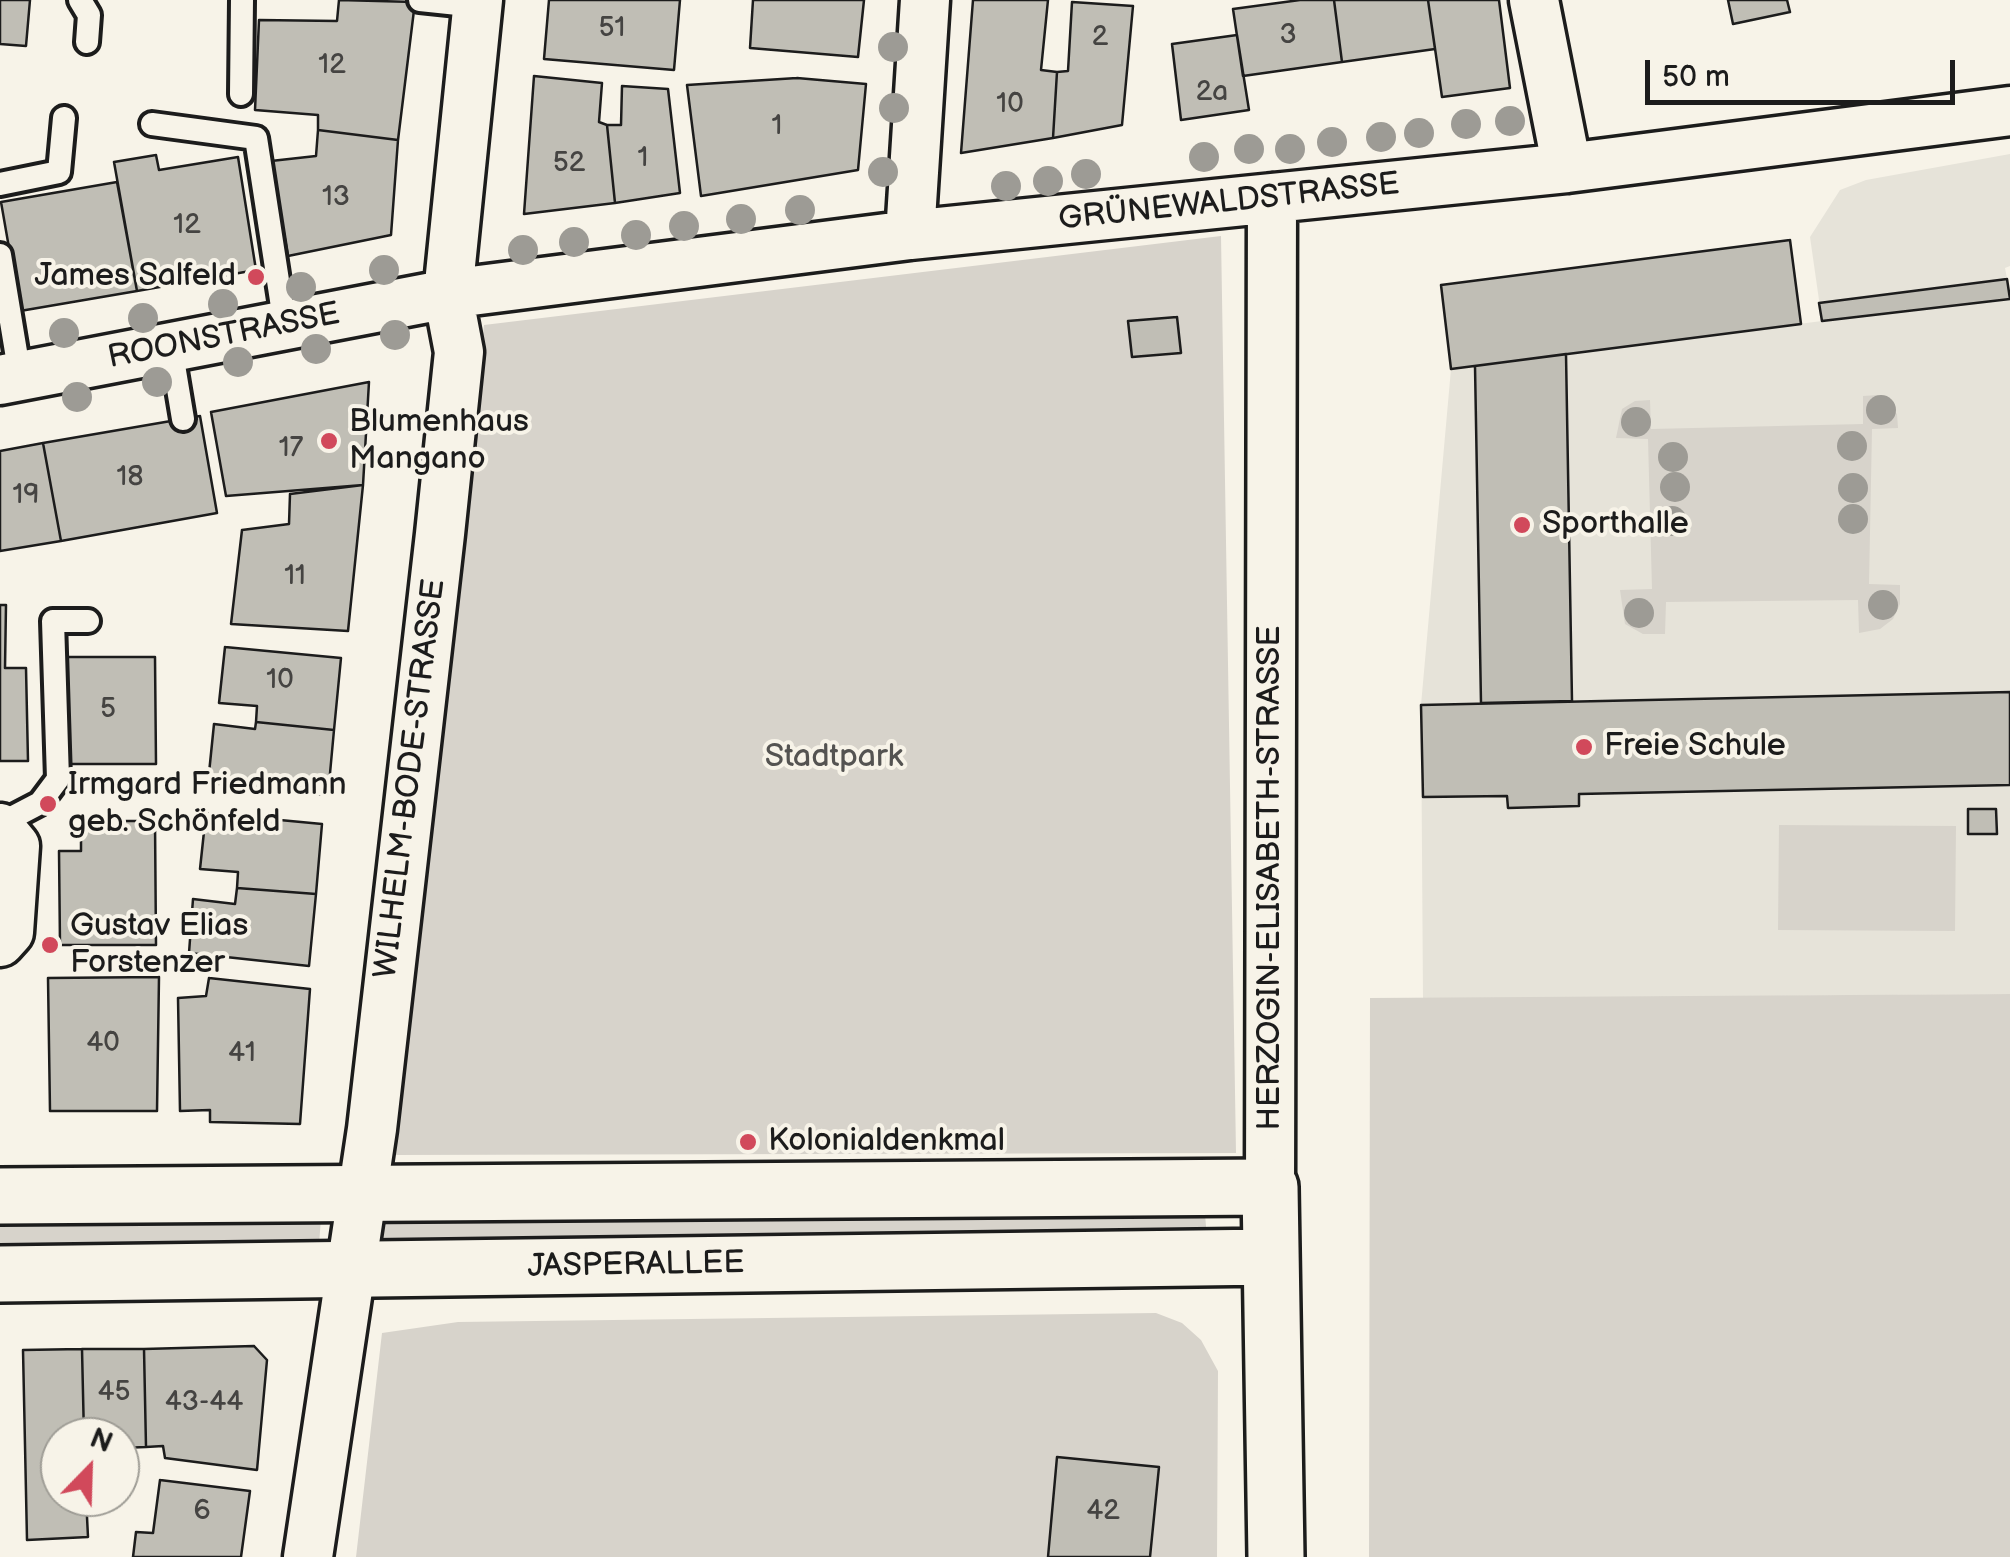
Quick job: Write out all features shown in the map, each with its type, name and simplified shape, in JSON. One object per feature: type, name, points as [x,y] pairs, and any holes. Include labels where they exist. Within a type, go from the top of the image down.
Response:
[{"type":"street","points":[[910,235],[926,0]]},
{"type":"street","points":[[1534,0],[1567,168]]},
{"type":"street","name":"WILHELM-BODE-STRASSE","points":[[308,1557],[361,1193],[459,352],[448,294],[477,3]]},
{"type":"street","name":"GRÜNEWALDSTRASSE","points":[[448,294],[910,235],[1567,168],[2010,111]]},
{"type":"street","name":"HERZOGIN-ELISABETH-STRASSE","points":[[1272,198],[1270,1187],[1276,1557]]},
{"type":"street","name":"ROONSTRASSE","points":[[10,378],[448,294]]},
{"type":"street","points":[[0,826],[15,846],[9,932],[0,942]]},
{"type":"street","points":[[0,1196],[1270,1187]]},
{"type":"street","name":"JASPERALLEE","points":[[0,1274],[1271,1257]]},
{"type":"lane","points":[[80,0],[89,15],[87,42]]},
{"type":"lane","points":[[240,94],[242,0]]},
{"type":"lane","points":[[420,0],[477,3]]},
{"type":"lane","points":[[0,184],[59,172],[64,118]]},
{"type":"lane","points":[[152,124],[256,138],[284,326]]},
{"type":"lane","points":[[0,255],[10,378]]},
{"type":"lane","points":[[170,348],[183,419]]},
{"type":"lane","points":[[0,826],[40,802],[58,779],[53,622],[88,620]]},
{"type":"shaded area","points":[[2010,154],[2010,266],[2005,268],[2010,294],[2010,692],[1745,698],[2010,785],[2010,994],[1423,999],[1421,705],[1451,369],[1475,366],[1480,616],[1566,354],[1822,321],[1810,237],[1840,190],[1866,180]]},
{"type":"green space","name":"Stadtpark","points":[[1221,236],[1236,1153],[391,1155],[484,325]]},
{"type":"green space","points":[[1878,395],[1897,414],[1898,428],[1872,429],[1869,584],[1900,585],[1900,604],[1893,619],[1880,629],[1859,633],[1858,600],[1666,602],[1665,634],[1643,634],[1625,624],[1620,590],[1652,589],[1648,439],[1616,438],[1622,409],[1635,401],[1650,400],[1651,429],[1863,424],[1863,396]]},
{"type":"green space","points":[[1779,825],[1956,826],[1955,931],[1778,930]]},
{"type":"green space","points":[[2010,994],[2010,1557],[1369,1557],[1370,998]]},
{"type":"green space","points":[[1204,1202],[1207,1238],[378,1247],[381,1213]]},
{"type":"green space","points":[[322,1206],[318,1257],[0,1260],[0,1209]]},
{"type":"green space","points":[[1156,1313],[1182,1323],[1201,1340],[1218,1371],[1217,1557],[356,1557],[382,1333],[458,1322]]},
{"type":"building","points":[[0,0],[30,0],[26,46],[0,44]]},
{"type":"building","points":[[339,0],[415,2],[398,140],[318,130],[318,115],[255,110],[259,20],[337,21]]},
{"type":"building","points":[[549,0],[680,0],[674,70],[544,59]]},
{"type":"building","points":[[753,0],[864,0],[858,57],[750,48]]},
{"type":"building","points":[[973,0],[1048,0],[1041,70],[1057,72],[1053,138],[961,153]]},
{"type":"building","points":[[1300,0],[1334,0],[1342,62],[1243,76],[1233,9]]},
{"type":"building","points":[[1334,0],[1428,0],[1435,49],[1342,62]]},
{"type":"building","points":[[1428,0],[1499,0],[1510,88],[1442,97]]},
{"type":"building","points":[[1728,0],[1787,0],[1790,12],[1733,24]]},
{"type":"building","points":[[1072,2],[1133,6],[1122,125],[1053,138],[1057,72],[1068,71]]},
{"type":"building","points":[[1237,35],[1249,110],[1181,120],[1172,44]]},
{"type":"building","points":[[534,76],[602,83],[599,122],[607,125],[615,203],[524,214]]},
{"type":"building","points":[[797,78],[866,84],[858,170],[701,196],[687,85]]},
{"type":"building","points":[[622,86],[668,89],[680,193],[615,203],[607,125],[621,125]]},
{"type":"building","points":[[318,130],[398,140],[391,235],[288,256],[271,161],[316,156]]},
{"type":"building","points":[[156,155],[159,170],[238,157],[256,270],[137,291],[114,162]]},
{"type":"building","points":[[117,182],[137,291],[20,311],[1,202]]},
{"type":"building","points":[[1790,240],[1801,324],[1451,369],[1441,285]]},
{"type":"building","points":[[2007,279],[2010,299],[1822,321],[1819,303]]},
{"type":"building","points":[[1177,317],[1181,353],[1132,357],[1128,321]]},
{"type":"building","points":[[1566,354],[1572,701],[1481,703],[1475,366]]},
{"type":"building","points":[[369,382],[363,485],[226,496],[211,412]]},
{"type":"building","points":[[200,416],[217,513],[61,541],[43,443]]},
{"type":"building","points":[[43,443],[61,541],[0,551],[0,451]]},
{"type":"building","points":[[363,485],[348,631],[231,624],[242,530],[289,524],[290,494]]},
{"type":"building","points":[[0,605],[6,605],[5,668],[26,668],[28,761],[0,761]]},
{"type":"building","points":[[225,647],[341,658],[334,730],[256,722],[257,706],[219,703]]},
{"type":"building","points":[[61,657],[155,657],[156,764],[61,764]]},
{"type":"building","points":[[2010,692],[2010,785],[1579,794],[1579,806],[1508,808],[1507,796],[1423,797],[1421,705]]},
{"type":"building","points":[[256,722],[334,730],[328,795],[208,783],[214,724],[255,729]]},
{"type":"building","points":[[1968,809],[1996,809],[1997,834],[1968,834]]},
{"type":"building","points":[[206,813],[322,824],[316,894],[237,888],[238,872],[200,869]]},
{"type":"building","points":[[81,821],[155,821],[156,945],[60,945],[59,851],[81,851]]},
{"type":"building","points":[[237,888],[316,894],[309,966],[189,953],[193,899],[235,904]]},
{"type":"building","points":[[159,977],[157,1111],[50,1111],[48,978]]},
{"type":"building","points":[[209,978],[310,989],[300,1124],[210,1122],[210,1110],[180,1111],[178,998],[206,996]]},
{"type":"building","points":[[254,1346],[267,1360],[257,1470],[165,1458],[163,1446],[146,1447],[144,1349]]},
{"type":"building","points":[[82,1349],[84,1417],[40,1417],[40,1517],[87,1517],[88,1537],[27,1540],[23,1350]]},
{"type":"building","points":[[82,1349],[144,1349],[146,1447],[140,1447],[140,1417],[84,1417]]},
{"type":"building","points":[[1057,1457],[1159,1467],[1150,1557],[1048,1557]]},
{"type":"building","points":[[160,1480],[250,1491],[241,1557],[133,1557],[136,1532],[153,1533]]},
{"type":"place","name":"James Salfeld","points":[[256,277]]},
{"type":"place","name":"Blumenhaus Mangano","points":[[329,441]]},
{"type":"place","name":"Sporthalle","points":[[1522,525]]},
{"type":"place","name":"Freie Schule","points":[[1584,747]]},
{"type":"place","name":"Irmgard Friedmann geb. Schönfeld","points":[[48,804]]},
{"type":"place","name":"Gustav Elias Forstenzer","points":[[50,945]]},
{"type":"place","name":"Kolonialdenkmal","points":[[748,1142]]}]
